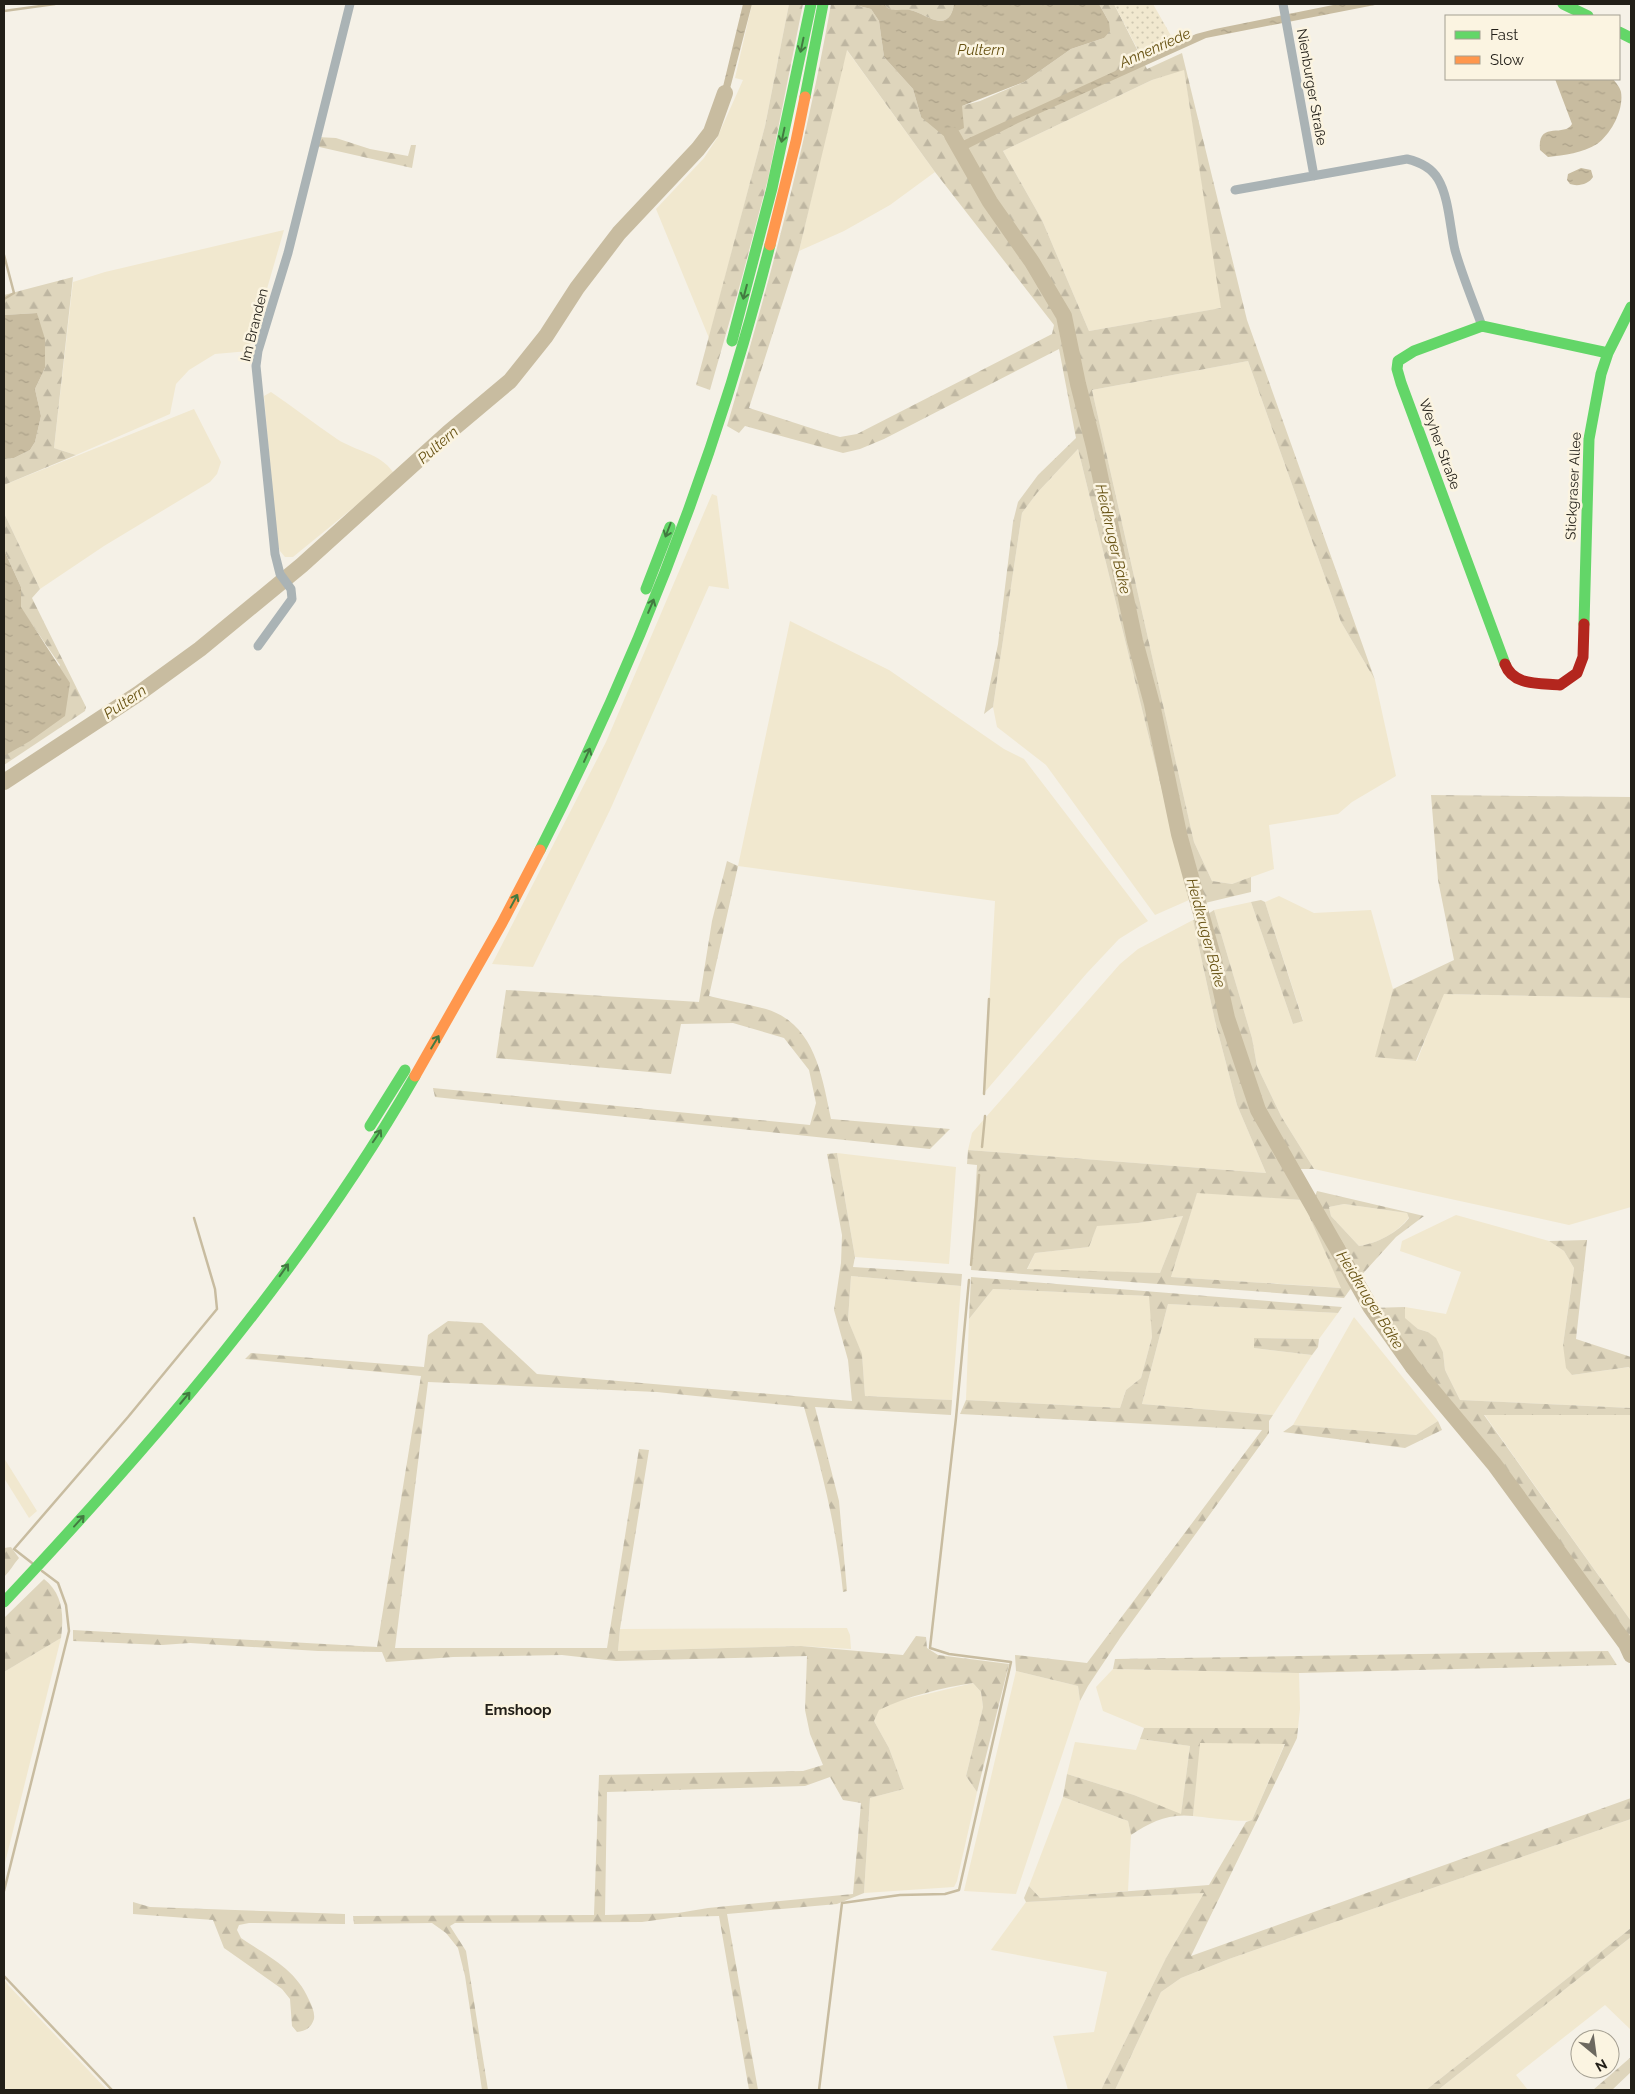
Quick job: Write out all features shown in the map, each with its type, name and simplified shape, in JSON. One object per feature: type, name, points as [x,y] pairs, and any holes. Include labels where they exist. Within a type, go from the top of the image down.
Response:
[{"type":"main road","points":[[366,1133],[452,993],[529,850],[571,763],[647,588],[682,493],[732,343],[772,188],[811,4]]},
{"type":"main road","points":[[4,1602],[24,1573],[136,1457],[192,1390],[277,1280],[398,1105],[462,996],[538,856],[581,768],[629,661],[670,560],[704,464],[771,246],[794,150],[823,4]]},
{"type":"main road","points":[[1563,4],[1586,15]]},
{"type":"main road","name":"Stickgraser Allee","points":[[1577,674],[1583,657],[1589,439],[1598,389],[1608,353],[1631,307]]},
{"type":"main road","points":[[1482,326],[1608,353]]},
{"type":"main road","name":"Weyher Straße","points":[[1482,326],[1403,356],[1398,360],[1397,369],[1508,673],[1517,680],[1560,685],[1577,674]]},
{"type":"main road","points":[[42,1554],[192,1372]]},
{"type":"main road","points":[[4,1587],[24,1573]]},
{"type":"street","name":"Im Branden","points":[[258,646],[289,604],[292,594],[288,584],[280,574],[275,554],[256,366],[258,352],[290,244],[350,4]]},
{"type":"street","name":"Nienburger Straße","points":[[1284,8],[1314,176]]},
{"type":"street","points":[[1235,190],[1407,159],[1419,162],[1431,169],[1443,190],[1455,251],[1482,326]]},
{"type":"shaded area","points":[[752,4],[789,4],[765,126],[709,338],[656,209],[704,158],[717,138],[743,80],[735,78]]},
{"type":"shaded area","points":[[1114,4],[1153,4],[1174,41],[1141,56]]},
{"type":"shaded area","points":[[846,49],[935,172],[890,205],[844,231],[799,251]]},
{"type":"shaded area","points":[[1184,69],[1222,308],[1089,331],[1042,220],[1003,151],[1152,80]]},
{"type":"shaded area","points":[[284,230],[249,351],[215,354],[189,370],[176,384],[170,414],[76,455],[54,448],[73,282],[105,272]]},
{"type":"shaded area","points":[[1248,361],[1341,622],[1375,680],[1396,776],[1352,802],[1338,814],[1269,825],[1274,869],[1232,884],[1212,881],[1194,842],[1092,390]]},
{"type":"shaded area","points":[[271,392],[337,439],[374,456],[393,472],[386,481],[293,557],[285,557],[277,543],[264,396]]},
{"type":"shaded area","points":[[194,409],[221,462],[217,474],[210,482],[104,546],[40,589],[4,513],[4,485]]},
{"type":"shaded area","points":[[1078,449],[1189,900],[1155,915],[1046,765],[997,727],[993,707],[1022,513],[1037,493]]},
{"type":"shaded area","points":[[712,494],[717,496],[729,589],[709,586],[610,810],[533,967],[492,964],[606,742]]},
{"type":"shaded area","points":[[790,621],[889,670],[1004,749],[1024,759],[1148,921],[1119,939],[1087,973],[984,1093],[995,901],[738,866]]},
{"type":"shaded area","points":[[1279,896],[1314,913],[1371,910],[1393,989],[1376,1057],[1417,1061],[1443,994],[1631,998],[1631,1207],[1569,1225],[1314,1169],[1281,1116],[1257,1066],[1252,1038],[1214,910],[1251,902],[1293,1024],[1303,1020],[1265,902]]},
{"type":"shaded area","points":[[1193,920],[1215,1021],[1237,1105],[1266,1173],[968,1150],[972,1133],[1120,964],[1138,949]]},
{"type":"shaded area","points":[[837,1153],[956,1167],[949,1264],[855,1257]]},
{"type":"shaded area","points":[[1197,1192],[1302,1200],[1342,1288],[1171,1277]]},
{"type":"shaded area","points":[[1344,1204],[1407,1213],[1409,1217],[1399,1228],[1387,1236],[1373,1243],[1359,1246],[1331,1216],[1329,1207]]},
{"type":"shaded area","points":[[1456,1215],[1549,1241],[1564,1251],[1574,1268],[1563,1345],[1572,1375],[1630,1367],[1631,1408],[1460,1400],[1445,1370],[1443,1352],[1428,1332],[1418,1329],[1404,1318],[1405,1307],[1446,1314],[1461,1272],[1400,1251],[1402,1241]]},
{"type":"shaded area","points":[[1183,1216],[1160,1273],[1027,1270],[1035,1253],[1089,1247],[1097,1225],[1138,1223]]},
{"type":"shaded area","points":[[851,1276],[961,1286],[952,1400],[865,1396],[862,1355],[848,1320]]},
{"type":"shaded area","points":[[993,1289],[1150,1296],[1152,1337],[1141,1378],[1126,1390],[1120,1408],[966,1400],[969,1319]]},
{"type":"shaded area","points":[[1168,1304],[1338,1313],[1319,1339],[1254,1338],[1254,1348],[1312,1355],[1273,1415],[1142,1404]]},
{"type":"shaded area","points":[[1354,1317],[1438,1421],[1416,1435],[1293,1425]]},
{"type":"shaded area","points":[[1484,1414],[1631,1415],[1631,1621]]},
{"type":"shaded area","points":[[4,1458],[37,1511],[29,1518],[4,1478]]},
{"type":"shaded area","points":[[847,1628],[850,1635],[851,1649],[801,1646],[618,1651],[620,1629]]},
{"type":"shaded area","points":[[61,1638],[4,1867],[4,1672]]},
{"type":"shaded area","points":[[1113,1669],[1299,1673],[1300,1709],[1298,1728],[1144,1728],[1103,1711],[1096,1687]]},
{"type":"shaded area","points":[[1016,1671],[1078,1686],[1080,1701],[1016,1894],[964,1891]]},
{"type":"shaded area","points":[[973,1683],[981,1692],[983,1707],[966,1776],[977,1792],[957,1881],[954,1887],[864,1893],[870,1798],[904,1789],[889,1748],[874,1721],[878,1710],[898,1701]]},
{"type":"shaded area","points":[[1140,1739],[1190,1746],[1181,1815],[1134,1795],[1067,1774],[1075,1742],[1136,1750]]},
{"type":"shaded area","points":[[1199,1743],[1285,1743],[1252,1820],[1193,1816]]},
{"type":"shaded area","points":[[1063,1797],[1128,1821],[1131,1835],[1128,1891],[1040,1898],[1029,1886]]},
{"type":"shaded area","points":[[1631,1819],[1631,1928],[1426,2090],[1115,2090],[1161,1992],[1181,1978],[1229,1959]]},
{"type":"shaded area","points":[[1204,1893],[1166,1958],[1101,2090],[1068,2090],[1053,2036],[1094,2032],[1107,1972],[991,1950],[1026,1902]]},
{"type":"shaded area","points":[[1631,1937],[1631,2030],[1605,2005],[1574,2029],[1570,2029],[1570,2033],[1516,2075],[1528,2090],[1438,2090]]},
{"type":"shaded area","points":[[4,1979],[9,1986],[107,2090],[4,2090]]},
{"type":"green space","points":[[789,4],[803,4],[768,179],[710,390],[696,385],[765,126]]},
{"type":"green space","points":[[831,4],[858,4],[859,6],[871,9],[879,21],[884,57],[913,89],[921,117],[980,101],[1024,82],[1071,49],[1104,38],[1109,22],[1099,4],[1114,4],[1147,69],[1182,53],[1247,320],[1375,680],[1341,622],[1248,361],[1092,390],[1194,842],[1212,881],[1232,884],[1251,877],[1251,892],[1205,903],[1181,834],[1155,705],[1134,626],[1096,447],[1082,395],[1069,333],[1065,333],[1093,446],[1168,796],[1196,900],[1189,900],[1078,449],[1037,493],[1022,513],[993,707],[984,714],[998,644],[1013,522],[1018,502],[1038,475],[1076,438],[1059,349],[884,439],[860,449],[843,453],[745,426],[739,433],[727,426],[785,216]],"holes":[[[847,50],[935,172],[1054,325],[1052,334],[857,434],[840,437],[749,408],[799,251]],[[1184,70],[1221,308],[1089,331],[1042,220],[1003,151],[1152,80]]]},
{"type":"green space","points":[[884,4],[954,4],[949,17],[940,21],[910,10],[892,10]]},
{"type":"green space","points":[[317,137],[336,138],[370,149],[408,156],[411,145],[416,145],[412,168],[315,146]]},
{"type":"green space","points":[[73,277],[54,448],[76,455],[4,485],[4,459],[14,458],[30,450],[35,442],[41,416],[35,389],[45,368],[37,313],[4,315],[4,295]]},
{"type":"green space","points":[[4,513],[40,589],[32,598],[86,707],[85,711],[4,765],[4,756],[60,665],[20,607],[21,587],[4,550]]},
{"type":"green space","points":[[1431,795],[1631,797],[1631,998],[1444,994],[1416,1061],[1375,1057],[1393,989],[1454,960],[1438,880]]},
{"type":"green space","points":[[727,861],[738,866],[709,996],[766,1009],[782,1016],[796,1026],[814,1054],[824,1086],[831,1119],[950,1129],[930,1149],[435,1097],[433,1088],[810,1125],[816,1103],[809,1070],[784,1038],[733,1023],[681,1024],[671,1074],[496,1058],[506,990],[699,1002],[712,921]]},
{"type":"green space","points":[[1261,900],[1265,902],[1303,1021],[1293,1024],[1251,902]]},
{"type":"green space","points":[[1214,910],[1252,1038],[1257,1066],[1281,1116],[1314,1169],[1293,1169],[1260,1109],[1229,1019],[1205,916]]},
{"type":"green space","points":[[1201,919],[1226,1021],[1256,1107],[1354,1284],[1344,1298],[971,1270],[977,1165],[967,1164],[968,1150],[1266,1173],[1237,1105],[1215,1021],[1193,920]],"holes":[[[1197,1193],[1302,1200],[1341,1288],[1171,1277]],[[1183,1216],[1160,1273],[1027,1269],[1035,1253],[1089,1247],[1097,1226],[1138,1223]]]},
{"type":"green space","points":[[837,1153],[855,1257],[853,1267],[962,1274],[961,1286],[851,1276],[848,1320],[862,1354],[865,1396],[952,1400],[951,1415],[815,1407],[839,1501],[847,1591],[843,1592],[828,1498],[804,1407],[657,1392],[428,1382],[395,1648],[607,1648],[639,1449],[649,1450],[618,1651],[801,1646],[903,1655],[916,1636],[926,1637],[927,1648],[938,1655],[1009,1664],[977,1792],[966,1776],[983,1707],[981,1692],[973,1683],[925,1693],[879,1710],[874,1721],[889,1748],[904,1789],[870,1798],[864,1893],[837,1904],[727,1914],[758,2090],[749,2090],[719,1916],[678,1917],[642,1922],[455,1923],[450,1926],[466,1951],[488,2090],[482,2090],[465,1976],[458,1948],[446,1933],[432,1923],[354,1924],[353,1916],[594,1915],[599,1775],[803,1771],[823,1765],[810,1734],[805,1710],[807,1656],[616,1661],[562,1655],[453,1657],[386,1662],[382,1652],[318,1651],[190,1643],[162,1645],[73,1641],[73,1630],[377,1647],[421,1376],[245,1359],[251,1353],[424,1367],[428,1335],[448,1321],[482,1323],[537,1374],[852,1401],[848,1360],[834,1310],[841,1263],[842,1235],[827,1154]],"holes":[[[830,1777],[843,1800],[861,1803],[853,1894],[708,1908],[678,1913],[605,1915],[607,1792],[805,1786]]]},
{"type":"green space","points":[[1317,1191],[1424,1216],[1396,1237],[1357,1280],[1313,1202]],"holes":[[[1344,1204],[1407,1213],[1409,1218],[1405,1223],[1387,1237],[1359,1246],[1331,1216],[1329,1207]]]},
{"type":"green space","points":[[1587,1240],[1576,1339],[1631,1357],[1631,1370],[1629,1367],[1572,1375],[1566,1368],[1563,1345],[1574,1268],[1564,1251],[1549,1241]]},
{"type":"green space","points":[[971,1277],[1342,1307],[1338,1313],[1168,1304],[1142,1404],[1273,1415],[1269,1421],[1269,1433],[1120,1638],[1080,1701],[1078,1686],[1016,1671],[1015,1655],[1087,1663],[1262,1430],[960,1414],[966,1400],[1120,1408],[1126,1390],[1141,1378],[1152,1337],[1149,1296],[993,1289],[969,1319]]},
{"type":"green space","points":[[1405,1307],[1405,1318],[1418,1329],[1428,1332],[1436,1338],[1443,1352],[1445,1370],[1460,1400],[1631,1408],[1631,1415],[1484,1415],[1631,1621],[1631,1652],[1494,1462],[1412,1364],[1371,1308]]},
{"type":"green space","points":[[1254,1338],[1319,1339],[1318,1347],[1312,1355],[1254,1348]]},
{"type":"green space","points":[[1438,1421],[1442,1430],[1405,1448],[1283,1432],[1293,1425],[1416,1435]]},
{"type":"green space","points":[[11,1547],[19,1558],[4,1577],[4,1548]]},
{"type":"green space","points":[[44,1579],[59,1598],[62,1613],[61,1638],[4,1672],[4,1618]]},
{"type":"green space","points":[[1608,1651],[1617,1665],[1299,1673],[1113,1669],[1115,1659]]},
{"type":"green space","points":[[1144,1728],[1298,1728],[1297,1738],[1191,1956],[1631,1798],[1631,1819],[1229,1959],[1181,1978],[1161,1992],[1115,2090],[1101,2090],[1166,1958],[1204,1893],[1026,1902],[1024,1898],[1029,1886],[1040,1898],[1209,1885],[1246,1822],[1252,1820],[1285,1744],[1200,1743],[1193,1816],[1168,1817],[1145,1826],[1131,1835],[1128,1821],[1063,1797],[1067,1774],[1134,1795],[1181,1814],[1190,1746],[1140,1739]]},
{"type":"green space","points":[[133,1902],[150,1907],[345,1914],[345,1924],[249,1923],[239,1925],[237,1930],[241,1938],[271,1957],[297,1980],[313,2010],[314,2019],[310,2027],[297,2032],[292,2026],[290,1999],[282,1989],[224,1948],[213,1920],[133,1914]]},
{"type":"green space","points":[[1631,1928],[1631,1937],[1438,2090],[1426,2090]]},
{"type":"green space","points":[[1631,2057],[1631,2072],[1612,2090],[1593,2090],[1606,2079],[1620,2079],[1620,2067]]},
{"type":"water","points":[[743,4],[752,4],[726,104],[719,115],[719,103]]},
{"type":"water","name":"Pultern","points":[[858,4],[884,4],[892,10],[910,10],[932,19],[943,21],[949,17],[954,4],[1099,4],[1109,22],[1110,31],[1104,38],[1071,49],[1024,82],[962,106],[964,128],[945,137],[921,117],[913,89],[884,57],[879,21],[871,9],[859,6]]},
{"type":"water","points":[[1338,4],[1380,4],[1206,38],[1018,123],[961,152],[956,144],[1196,34]]},
{"type":"water","points":[[1555,80],[1614,80],[1620,90],[1620,106],[1612,128],[1602,140],[1580,152],[1548,157],[1540,150],[1540,141],[1543,135],[1547,132],[1563,130],[1572,124]]},
{"type":"water","points":[[1581,168],[1591,170],[1593,177],[1583,184],[1570,184],[1567,180],[1568,174]]},
{"type":"water","points":[[37,313],[45,339],[45,368],[35,389],[41,416],[35,442],[30,450],[14,458],[4,459],[4,315]]},
{"type":"water","points":[[4,550],[21,587],[21,607],[70,683],[65,716],[30,741],[4,756]]},
{"type":"waterway","points":[[4,11],[55,4]]},
{"type":"waterway","name":"Pultern","points":[[4,782],[138,694],[200,649],[302,565],[448,433],[510,381],[546,336],[577,288],[619,233],[698,149],[711,132],[725,93]]},
{"type":"waterway","name":"Heidkruger Bäke","points":[[952,135],[990,202],[1032,262],[1064,316],[1135,641],[1152,704],[1179,834],[1214,960],[1227,1018],[1258,1110],[1371,1308],[1412,1366],[1494,1464],[1626,1644],[1631,1655]]},
{"type":"waterway","points":[[4,255],[14,293],[4,299]]},
{"type":"waterway","points":[[984,1094],[989,999]]},
{"type":"waterway","points":[[982,1147],[985,1116]]},
{"type":"waterway","points":[[971,1265],[979,1175]]},
{"type":"waterway","points":[[32,1563],[14,1549],[128,1417],[217,1309],[215,1289],[194,1218]]},
{"type":"waterway","points":[[819,2090],[842,1903],[900,1895],[945,1894],[959,1890],[1011,1662],[949,1654],[930,1648],[956,1418],[969,1280]]},
{"type":"waterway","points":[[4,1891],[69,1631],[66,1605],[58,1583],[42,1571]]},
{"type":"waterway","points":[[4,1976],[112,2090]]},
{"type":"traffic: fast","points":[[732,341],[772,188],[811,4]]},
{"type":"traffic: fast","points":[[805,97],[823,4]]},
{"type":"traffic: fast","points":[[1563,4],[1586,15]]},
{"type":"traffic: fast","points":[[1620,32],[1631,38]]},
{"type":"traffic: fast","points":[[540,850],[610,704],[672,554],[726,400],[770,245]]},
{"type":"traffic: fast","points":[[1584,624],[1589,439],[1601,374],[1608,353],[1631,307]]},
{"type":"traffic: fast","points":[[1505,664],[1401,383],[1397,369],[1398,361],[1414,351],[1482,326],[1608,353]]},
{"type":"traffic: fast","points":[[646,589],[670,527]]},
{"type":"traffic: fast","points":[[370,1126],[405,1070]]},
{"type":"traffic: fast","points":[[4,1602],[117,1479],[225,1351],[325,1217],[372,1147],[415,1076]]},
{"type":"traffic: slow","points":[[770,245],[805,97]]},
{"type":"traffic: slow","points":[[415,1076],[502,923],[540,850]]},
{"type":"traffic: jam","points":[[1505,664],[1509,671],[1520,680],[1560,685],[1577,673],[1583,657],[1584,624]]},
{"type":"district","name":"Emshoop","points":[[518,1710]]},
{"type":"water label","name":"Annenriede","points":[[1155,48]]}]
